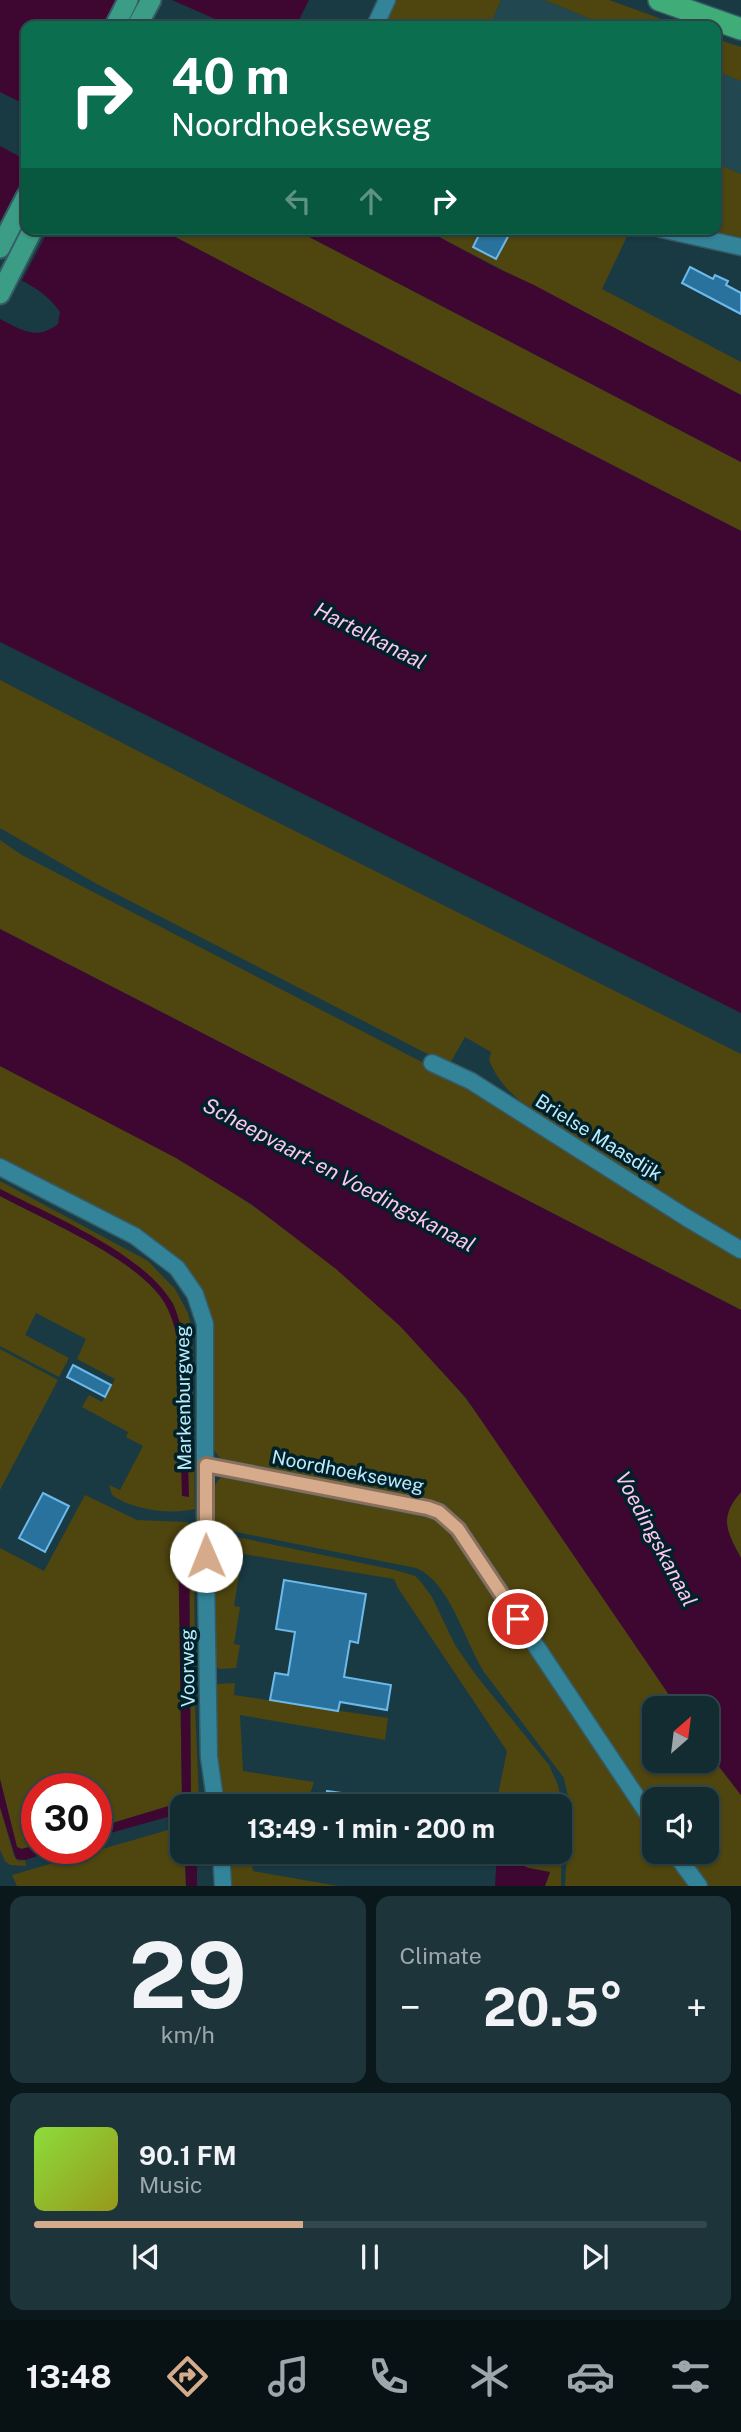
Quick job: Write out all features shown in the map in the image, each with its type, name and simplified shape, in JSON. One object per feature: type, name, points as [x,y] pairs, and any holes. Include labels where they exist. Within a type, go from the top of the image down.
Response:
[{"type":"highway","points":[[659,0],[718,21]]},
{"type":"highway","points":[[721,22],[741,29]]},
{"type":"main road","points":[[118,21],[128,0]]},
{"type":"main road","points":[[140,21],[151,0]]},
{"type":"main road","points":[[0,248],[21,207]]},
{"type":"main road","points":[[0,293],[30,235]]},
{"type":"street","points":[[377,21],[387,0]]},
{"type":"street","points":[[688,235],[741,247]]},
{"type":"street","name":"Brielse Maasdijk","points":[[432,1063],[471,1081],[687,1219],[741,1250]]},
{"type":"street","name":"Markenburgweg","points":[[0,1167],[135,1236],[177,1268],[195,1294],[205,1324],[205,1528]]},
{"type":"street","name":"Noordhoekseweg","points":[[206,1465],[428,1508],[448,1519],[458,1529],[642,1805]]},
{"type":"street","name":"Voorweg","points":[[205,1528],[209,1757],[214,1794]]},
{"type":"street","points":[[222,1864],[223,1886]]},
{"type":"street","points":[[683,1864],[699,1886]]},
{"type":"shaded area","points":[[395,0],[501,0],[492,21],[384,21]]},
{"type":"shaded area","points":[[501,0],[544,0],[596,21],[492,21]]},
{"type":"shaded area","points":[[544,0],[609,0],[667,21],[596,21]]},
{"type":"shaded area","points":[[721,41],[741,47],[741,81],[721,73]]},
{"type":"shaded area","points":[[721,73],[741,81],[741,174],[721,165]]},
{"type":"shaded area","points":[[721,165],[741,174],[741,239],[721,235]]},
{"type":"shaded area","points":[[171,235],[306,235],[741,462],[741,531]]},
{"type":"shaded area","points":[[435,235],[628,235],[602,289],[741,362],[741,395]]},
{"type":"shaded area","points":[[0,680],[239,803],[741,1054],[741,1243],[520,1101],[495,1072],[489,1060],[491,1052],[465,1037],[449,1065],[95,883],[0,828]]},
{"type":"shaded area","points":[[0,840],[20,854],[443,1073],[741,1258],[741,1310],[0,929]]},
{"type":"shaded area","points":[[0,1066],[159,1148],[220,1184],[299,1239],[347,1277],[393,1319],[435,1362],[489,1430],[670,1696],[642,1696],[642,1773],[719,1773],[719,1767],[741,1795],[741,1886],[704,1886],[687,1864],[719,1864],[719,1787],[642,1787],[642,1798],[458,1521],[227,1463],[219,1457],[213,1448],[210,1355],[183,1268],[0,1161]]},
{"type":"shaded area","points":[[0,1181],[148,1261],[175,1289],[188,1313],[192,1330],[195,1509],[152,1510],[130,1504],[112,1495],[109,1485],[120,1490],[143,1446],[126,1437],[128,1432],[82,1407],[89,1395],[102,1402],[115,1379],[77,1359],[86,1339],[36,1313],[25,1335],[69,1358],[59,1377],[0,1346],[0,1196],[108,1253],[146,1281],[160,1296],[177,1336],[189,1497],[184,1342],[173,1303],[141,1268],[0,1189]]},
{"type":"shaded area","points":[[0,1349],[58,1380],[0,1490]]},
{"type":"shaded area","points":[[223,1476],[432,1515],[451,1527],[642,1813],[642,1864],[677,1864],[692,1886],[565,1886],[566,1864],[572,1864],[572,1794],[567,1794],[564,1778],[484,1672],[455,1613],[438,1586],[428,1575],[416,1568],[226,1530],[213,1523],[213,1491]]},
{"type":"shaded area","points":[[741,1492],[741,1558],[729,1532],[727,1517],[729,1509]]},
{"type":"shaded area","points":[[85,1495],[137,1520],[187,1522],[194,1528],[195,1705],[199,1794],[191,1794],[189,1534],[180,1668],[182,1794],[170,1794],[170,1806],[112,1823],[112,1773],[21,1773],[20,1849],[17,1847],[0,1779],[0,1548],[44,1571]]},
{"type":"shaded area","points":[[227,1535],[415,1576],[432,1597],[455,1645],[475,1674],[549,1765],[560,1794],[499,1794],[507,1751],[394,1579],[219,1550],[215,1546],[214,1536]]},
{"type":"shaded area","points":[[223,1565],[240,1569],[234,1606],[240,1607],[234,1644],[240,1645],[236,1668],[220,1669],[216,1667],[215,1573],[217,1568]]},
{"type":"shaded area","points":[[235,1683],[234,1695],[388,1718],[385,1740],[240,1715],[243,1771],[314,1782],[310,1794],[226,1794],[222,1792],[217,1771],[215,1687],[218,1684]]},
{"type":"shaded area","points":[[0,1807],[14,1856],[26,1866],[10,1865],[0,1850]]},
{"type":"shaded area","points":[[170,1829],[170,1864],[185,1864],[186,1886],[17,1886],[12,1875],[50,1864],[112,1864],[112,1846]]},
{"type":"shaded area","points":[[228,1864],[252,1864],[253,1871],[338,1886],[229,1886]]},
{"type":"shaded area","points":[[519,1864],[561,1864],[561,1886],[545,1886],[550,1872]]},
{"type":"water","points":[[0,0],[161,0],[150,21],[21,21],[21,102],[0,92]]},
{"type":"water","points":[[172,0],[309,0],[298,21],[220,21]]},
{"type":"water","name":"Hartelkanaal","points":[[0,146],[21,157],[21,235],[171,235],[741,531],[741,1013],[0,642],[0,319],[22,330],[36,333],[58,324],[60,312],[40,292],[0,270]]},
{"type":"water","points":[[306,235],[435,235],[534,285],[741,395],[741,462]]},
{"type":"water","points":[[0,929],[741,1310],[741,1492],[730,1509],[727,1524],[741,1558],[741,1795],[719,1767],[719,1696],[670,1696],[466,1398],[400,1326],[336,1269],[251,1204],[176,1158],[0,1066]]},
{"type":"water","points":[[0,1189],[121,1253],[161,1287],[174,1306],[184,1342],[189,1497],[182,1496],[177,1336],[160,1296],[146,1281],[108,1253],[0,1196]]},
{"type":"water","points":[[178,1534],[189,1534],[191,1794],[182,1794]]},
{"type":"water","points":[[0,1779],[17,1847],[21,1849],[21,1860],[16,1859],[0,1807]]},
{"type":"water","points":[[170,1806],[170,1816],[112,1833],[112,1823]]},
{"type":"water","points":[[185,1864],[197,1864],[197,1886],[186,1886]]},
{"type":"water","points":[[496,1864],[520,1864],[550,1872],[545,1886],[495,1886]]},
{"type":"pier","points":[[21,182],[21,235],[46,235],[20,284],[0,274],[0,222]]},
{"type":"building","points":[[479,235],[509,235],[496,259],[473,247]]},
{"type":"building","points":[[690,267],[713,279],[715,275],[728,281],[726,285],[741,293],[741,314],[682,283]]},
{"type":"building","points":[[73,1365],[111,1385],[105,1397],[67,1377]]},
{"type":"building","points":[[43,1493],[69,1506],[45,1552],[19,1538]]},
{"type":"building","points":[[284,1580],[366,1594],[358,1643],[350,1641],[344,1677],[391,1685],[387,1710],[340,1702],[338,1711],[270,1700],[275,1673],[288,1675],[295,1632],[276,1629]]},
{"type":"building","points":[[327,1791],[350,1794],[326,1794]]},
{"type":"route","points":[[206,1556],[206,1465],[439,1512],[458,1529],[518,1619]]},
{"type":"water label","name":"Scheepvaart- en Voedingskanaal","points":[[339,1175]]},
{"type":"water label","name":"Voedingskanaal","points":[[656,1539]]}]
